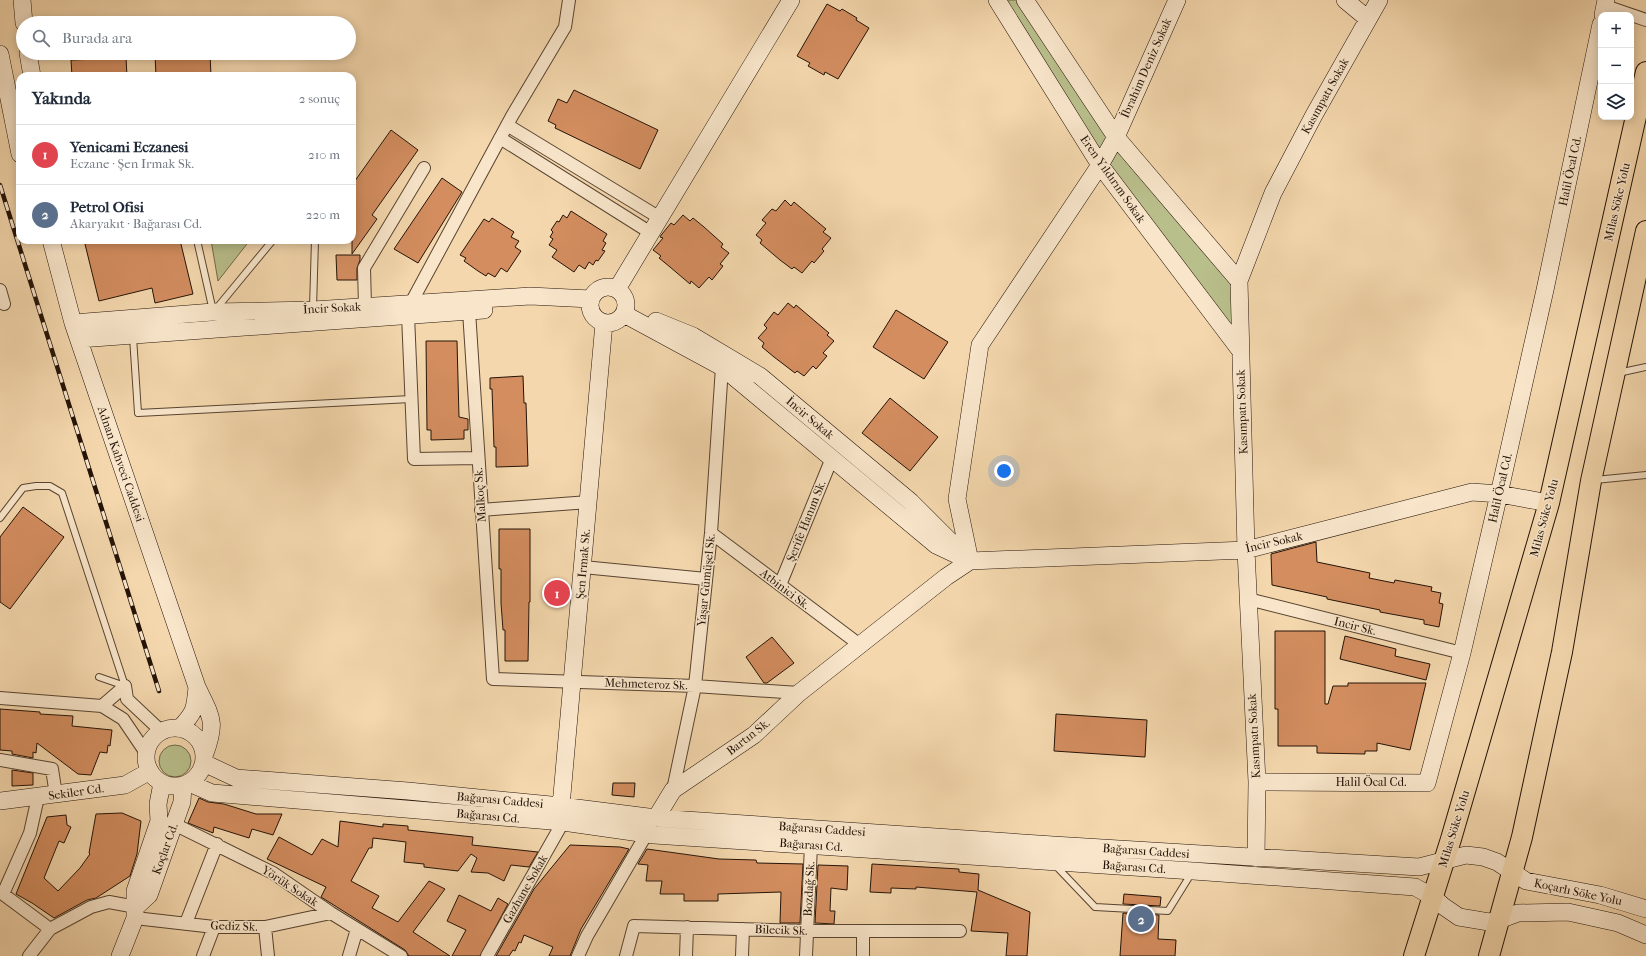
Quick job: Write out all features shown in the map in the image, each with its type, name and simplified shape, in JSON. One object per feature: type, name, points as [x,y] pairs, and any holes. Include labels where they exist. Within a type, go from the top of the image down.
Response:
[{"type":"highway","name":"Milas Söke Yolu","points":[[1414,956],[1444,862],[1549,504],[1646,72]]},
{"type":"highway","points":[[1489,956],[1522,837],[1562,652],[1592,481],[1614,374],[1641,277],[1646,231]]},
{"type":"main road","points":[[22,0],[23,16]]},
{"type":"main road","points":[[617,289],[791,0]]},
{"type":"main road","name":"Eren Yıldırım Sokak","points":[[997,0],[1100,165],[1240,350]]},
{"type":"main road","points":[[1025,0],[1116,137],[1239,281]]},
{"type":"main road","name":"İbrahim Deniz Sokak","points":[[970,561],[957,499],[980,345],[1100,165],[1116,137],[1177,0]]},
{"type":"main road","points":[[1345,0],[1368,19]]},
{"type":"main road","name":"Kasımpatı Sokak","points":[[1256,858],[1257,782],[1246,550],[1239,281],[1273,193],[1314,115],[1379,0]]},
{"type":"main road","name":"Halil Öcal Cd.","points":[[1257,782],[1426,783],[1462,653],[1499,494],[1545,290],[1598,38]]},
{"type":"main road","points":[[0,54],[16,134]]},
{"type":"main road","points":[[29,60],[31,72]]},
{"type":"main road","name":"Adnan Kahveci Caddesi","points":[[52,244],[73,323],[197,686],[211,716],[212,736],[204,759]]},
{"type":"main road","points":[[605,287],[617,289],[625,297],[625,311],[616,322],[604,323],[594,316],[591,302],[599,289],[605,287]]},
{"type":"main road","name":"İncir Sokak","points":[[79,339],[132,336],[530,296],[591,302]]},
{"type":"main road","name":"İncir Sokak","points":[[73,323],[213,312],[313,310],[365,306],[469,311],[539,304],[591,302]]},
{"type":"main road","name":"İncir Sokak","points":[[625,311],[722,367],[936,545],[970,561],[1246,550],[1472,492],[1499,494],[1549,504]]},
{"type":"main road","name":"İncir Sokak","points":[[625,311],[693,336],[760,376],[911,502],[970,561]]},
{"type":"main road","name":"Şen Irmak Sk.","points":[[561,806],[604,323]]},
{"type":"main road","name":"Bartın Sk.","points":[[656,818],[673,790],[754,735],[799,693],[946,577],[970,561]]},
{"type":"main road","points":[[180,728],[192,716],[196,707],[197,686]]},
{"type":"main road","points":[[171,728],[180,728],[190,732],[197,738],[202,747],[204,759],[200,773],[186,784],[169,786],[155,778],[150,771],[146,763],[146,753],[154,737],[161,731],[171,728]]},
{"type":"main road","name":"Bağarası Caddesi","points":[[204,759],[236,778],[408,791],[561,806],[656,818],[1256,858],[1419,867],[1444,862]]},
{"type":"main road","name":"Sekiler Cd.","points":[[0,802],[125,785],[150,771]]},
{"type":"main road","name":"Koçlar Cd.","points":[[136,912],[135,891],[159,821],[158,804],[162,783]]},
{"type":"main road","name":"Bağarası Cd.","points":[[186,784],[212,793],[563,822],[648,834],[1193,870],[1415,887],[1433,897]]},
{"type":"main road","name":"Koçlar Cd.","points":[[120,956],[136,912],[148,895],[182,802],[186,784]]},
{"type":"main road","points":[[1444,862],[1466,855],[1483,857],[1497,862],[1512,871]]},
{"type":"main road","name":"Koçarlı Söke Yolu","points":[[1512,871],[1526,881],[1600,895],[1646,909]]},
{"type":"main road","points":[[1433,897],[1459,917],[1490,922],[1499,920]]},
{"type":"main road","name":"Koçarlı Söke Yolu","points":[[1499,920],[1518,913],[1568,912],[1618,923],[1646,935]]},
{"type":"street","points":[[478,458],[414,459],[409,309],[506,125],[565,27],[569,0]]},
{"type":"street","points":[[1602,5],[1646,20]]},
{"type":"street","points":[[506,125],[655,226]]},
{"type":"street","points":[[500,138],[655,226]]},
{"type":"street","points":[[365,306],[364,268],[424,168]]},
{"type":"street","points":[[0,290],[4,304]]},
{"type":"street","name":"Malkoç Sk.","points":[[469,311],[493,679]]},
{"type":"street","name":"Yaşar Gümüşel Sk.","points":[[673,790],[695,686],[711,533],[722,367]]},
{"type":"street","name":"Şerife Hanım Sk.","points":[[780,585],[832,458]]},
{"type":"street","points":[[481,510],[588,502]]},
{"type":"street","name":"Atbinici Sk.","points":[[711,533],[860,645]]},
{"type":"street","points":[[583,567],[706,579]]},
{"type":"street","name":"Incir Sk.","points":[[1248,599],[1462,653]]},
{"type":"street","name":"Mehmeteroz Sk.","points":[[493,679],[695,686],[799,693]]},
{"type":"street","points":[[102,706],[124,686]]},
{"type":"street","points":[[124,686],[127,700],[161,731]]},
{"type":"street","points":[[0,698],[102,706],[123,719],[146,753]]},
{"type":"street","points":[[0,760],[52,769],[56,795]]},
{"type":"street","points":[[29,956],[50,930],[3,894],[30,833],[38,797]]},
{"type":"street","name":"Bartın Sk.","points":[[578,956],[587,936],[656,818]]},
{"type":"street","name":"Gazhane Sokak","points":[[487,956],[563,822]]},
{"type":"street","name":"Yörük Sokak","points":[[174,824],[273,873],[331,913],[401,956]]},
{"type":"street","points":[[186,922],[217,844]]},
{"type":"street","name":"Bozdağ Sk.","points":[[806,956],[811,845]]},
{"type":"street","name":"Gediz Sk.","points":[[50,930],[91,907],[109,902],[136,912],[214,927],[265,927],[331,913]]},
{"type":"street","name":"Bilecik Sk.","points":[[626,956],[634,926],[807,931],[960,931]]},
{"type":"street","points":[[203,956],[214,927]]},
{"type":"street","points":[[265,927],[268,956]]},
{"type":"street","points":[[686,956],[687,927]]},
{"type":"street","points":[[349,956],[357,929]]},
{"type":"street","points":[[742,956],[743,929]]},
{"type":"street","points":[[863,931],[863,956]]},
{"type":"lane","points":[[198,244],[213,312]]},
{"type":"lane","points":[[213,312],[270,244]]},
{"type":"lane","points":[[313,310],[315,244]]},
{"type":"lane","points":[[132,336],[138,413],[411,400]]},
{"type":"lane","points":[[1614,374],[1646,367]]},
{"type":"lane","points":[[1592,481],[1646,475]]},
{"type":"lane","points":[[0,518],[23,488],[50,486],[62,493],[124,686]]},
{"type":"lane","points":[[99,677],[124,686]]},
{"type":"lane","points":[[1051,861],[1095,907],[1168,911],[1193,870]]},
{"type":"green space","points":[[997,0],[1025,0],[1116,137],[1239,281],[1240,350],[1100,165]]},
{"type":"green space","points":[[212,244],[247,244],[218,281]]},
{"type":"green space","points":[[172,745],[178,745],[188,752],[191,761],[190,767],[184,774],[178,777],[172,777],[162,770],[159,764],[159,758],[166,748]]},
{"type":"building","points":[[827,4],[840,11],[842,9],[857,18],[856,20],[869,28],[838,79],[825,72],[824,75],[808,66],[810,63],[797,56]]},
{"type":"building","points":[[71,60],[126,60],[127,72],[72,72]]},
{"type":"building","points":[[155,60],[210,60],[211,72],[156,72]]},
{"type":"building","points":[[574,90],[658,130],[640,169],[555,128],[556,125],[548,121],[558,99],[567,103]]},
{"type":"building","points":[[391,130],[418,150],[372,215],[377,219],[352,254],[352,244],[356,244],[356,179]]},
{"type":"building","points":[[442,178],[462,192],[418,263],[394,249]]},
{"type":"building","points":[[785,200],[791,206],[794,202],[826,229],[823,232],[831,238],[822,249],[824,251],[814,263],[812,261],[802,273],[794,267],[792,269],[780,260],[760,243],[762,240],[756,235],[766,223],[762,220],[772,209],[776,211]]},
{"type":"building","points":[[571,211],[607,234],[603,241],[606,243],[602,250],[605,251],[598,261],[596,260],[593,265],[589,262],[585,269],[579,265],[574,272],[552,257],[557,250],[549,245],[553,239],[550,237],[553,232],[551,230],[557,221],[559,222],[563,215],[567,218]]},
{"type":"building","points":[[683,215],[690,221],[693,218],[704,227],[723,244],[721,247],[729,253],[720,264],[723,266],[712,280],[709,277],[699,288],[691,281],[690,284],[659,258],[661,256],[653,250],[663,238],[660,237],[671,223],[674,225]]},
{"type":"building","points":[[492,218],[514,232],[511,237],[519,241],[515,247],[521,251],[507,272],[501,268],[495,277],[488,273],[486,276],[478,271],[464,261],[466,258],[460,255],[484,219],[489,222]]},
{"type":"building","points":[[85,244],[181,244],[193,294],[155,303],[152,288],[99,301]]},
{"type":"building","points":[[336,255],[360,255],[357,268],[357,280],[337,280]]},
{"type":"building","points":[[788,303],[794,308],[796,305],[829,333],[827,335],[834,341],[823,353],[827,356],[816,369],[813,366],[804,376],[797,371],[795,373],[774,357],[762,347],[764,343],[758,338],[767,328],[764,325],[774,312],[778,315]]},
{"type":"building","points":[[896,310],[948,342],[924,379],[873,347]]},
{"type":"building","points":[[426,341],[457,341],[459,417],[468,419],[468,430],[464,430],[464,439],[431,440],[431,430],[427,430]]},
{"type":"building","points":[[523,376],[524,403],[526,403],[528,466],[496,467],[496,447],[494,447],[492,389],[490,389],[490,378]]},
{"type":"building","points":[[890,398],[938,437],[910,471],[862,433]]},
{"type":"building","points":[[23,507],[64,537],[10,609],[0,602],[0,537]]},
{"type":"building","points":[[499,529],[530,529],[528,661],[505,661],[505,630],[503,630],[501,603],[501,569],[499,569]]},
{"type":"building","points":[[1316,542],[1317,562],[1370,573],[1369,578],[1394,583],[1395,580],[1432,587],[1431,591],[1441,593],[1439,603],[1443,604],[1439,627],[1424,624],[1424,620],[1380,612],[1380,610],[1327,599],[1327,597],[1272,585],[1271,554]]},
{"type":"building","points":[[1275,631],[1325,631],[1325,704],[1328,704],[1333,686],[1348,686],[1348,683],[1426,683],[1410,750],[1377,743],[1377,751],[1365,751],[1365,754],[1317,753],[1317,746],[1278,746],[1278,709],[1275,709]]},
{"type":"building","points":[[1345,636],[1396,649],[1395,656],[1430,664],[1426,680],[1340,659]]},
{"type":"building","points":[[772,637],[794,663],[767,683],[764,683],[746,657]]},
{"type":"building","points":[[0,709],[73,716],[72,726],[112,730],[110,746],[108,745],[107,753],[100,752],[91,775],[78,774],[37,743],[36,753],[33,752],[33,758],[12,754],[12,751],[0,750]]},
{"type":"building","points":[[1056,714],[1147,720],[1145,757],[1054,751]]},
{"type":"building","points":[[12,770],[33,773],[33,785],[12,786]]},
{"type":"building","points":[[613,783],[635,783],[634,797],[612,795]]},
{"type":"building","points":[[199,798],[208,802],[224,804],[256,814],[282,814],[273,835],[252,829],[249,838],[214,827],[213,833],[188,823]]},
{"type":"building","points":[[122,813],[141,821],[137,854],[130,876],[96,898],[87,900],[54,918],[16,894],[47,817],[66,815],[67,825],[71,827],[64,843],[59,841],[44,878],[58,891],[80,868],[90,854],[96,814]]},
{"type":"building","points":[[340,821],[383,827],[383,824],[408,826],[408,830],[473,837],[472,845],[538,852],[529,867],[511,865],[504,881],[488,873],[471,872],[477,858],[471,854],[458,871],[424,867],[424,864],[404,862],[406,842],[373,838],[372,848],[369,848],[351,881],[379,896],[372,908],[398,922],[429,881],[445,889],[413,932],[450,956],[409,956],[405,950],[321,897],[326,887],[267,859],[279,837],[312,855],[322,839],[338,847]]},
{"type":"building","points":[[570,845],[620,847],[629,849],[581,929],[570,956],[549,956],[553,947],[524,935],[521,943],[519,942],[515,951],[513,950],[509,956],[496,956],[534,889]]},
{"type":"building","points":[[647,849],[719,859],[756,860],[757,863],[803,864],[800,923],[780,923],[781,892],[718,894],[718,901],[684,901],[684,894],[660,894],[662,881],[646,881],[648,865],[638,864]]},
{"type":"building","points":[[872,864],[959,869],[959,872],[979,874],[978,890],[1030,912],[1027,956],[1006,956],[1008,933],[971,931],[977,892],[916,887],[916,889],[891,888],[891,893],[870,892]]},
{"type":"building","points":[[818,865],[848,866],[847,890],[831,888],[830,911],[835,911],[834,924],[815,923]]},
{"type":"building","points":[[1124,894],[1161,897],[1160,906],[1123,904]]},
{"type":"building","points":[[459,895],[491,911],[498,898],[508,904],[480,956],[452,956],[466,930],[447,921]]},
{"type":"building","points":[[1123,913],[1159,915],[1158,939],[1176,940],[1175,956],[1120,956]]},
{"type":"railway","points":[[0,185],[16,236]]},
{"type":"railway","points":[[19,244],[159,691]]},
{"type":"place","name":"Yenicami Eczanesi","points":[[557,593]]},
{"type":"place","name":"Petrol Ofisi","points":[[1141,919]]}]
